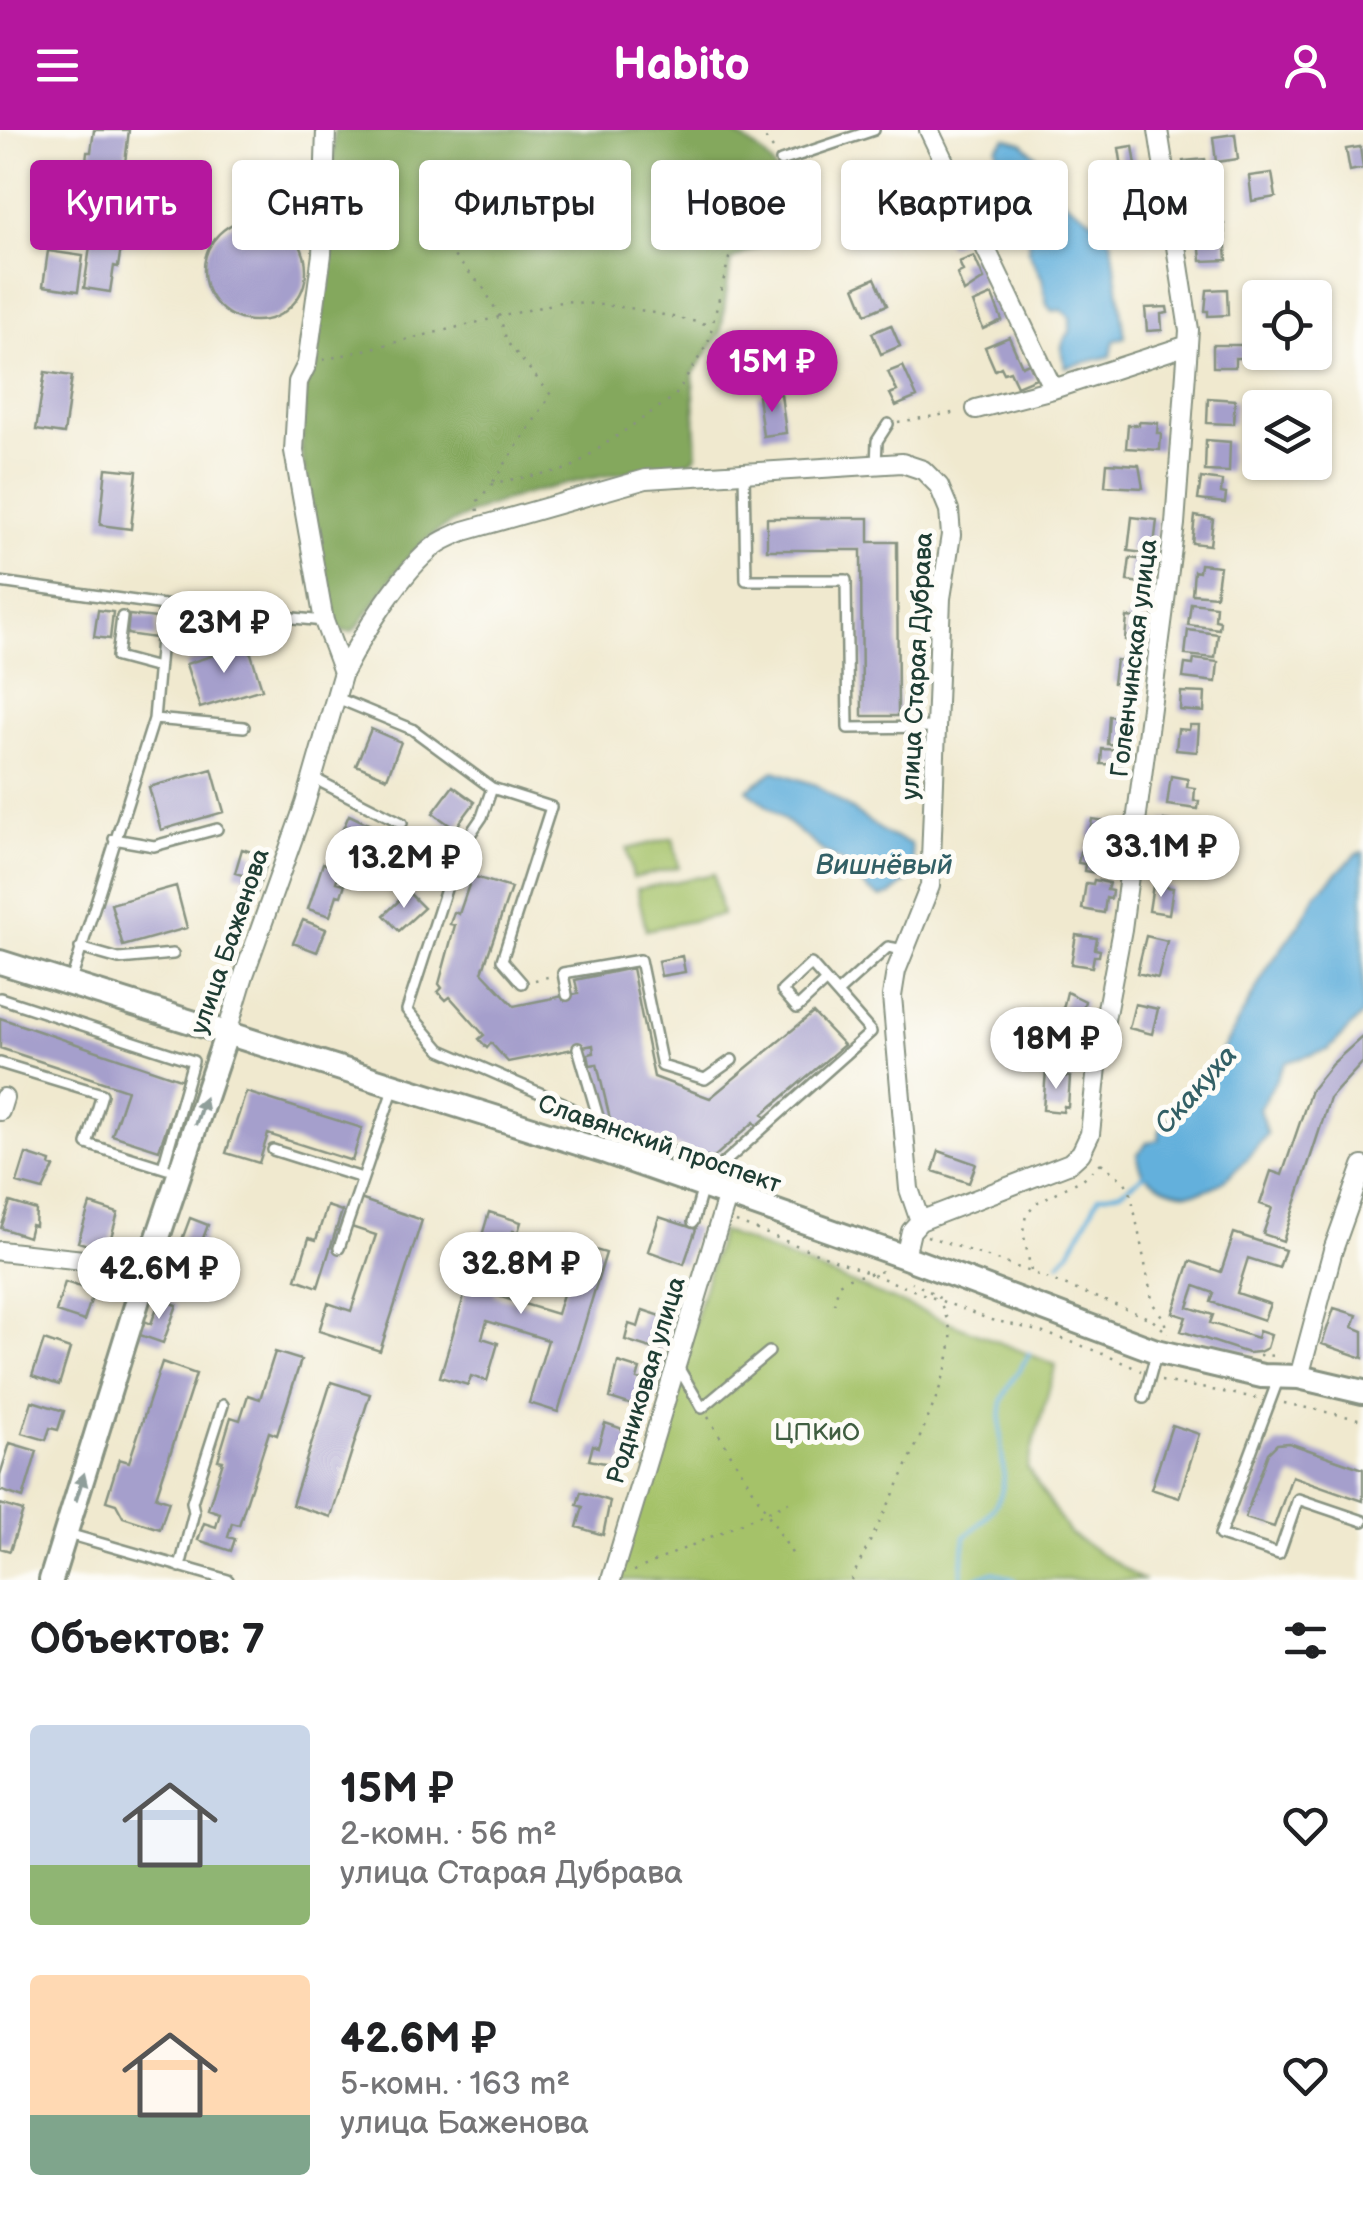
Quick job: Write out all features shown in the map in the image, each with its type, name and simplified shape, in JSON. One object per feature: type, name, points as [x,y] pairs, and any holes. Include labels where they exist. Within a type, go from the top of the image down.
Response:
[{"type":"street","points":[[326,130],[322,254],[307,364],[298,382],[294,451],[324,621],[343,672]]},
{"type":"street","points":[[929,130],[1053,388]]},
{"type":"street","name":"Голенчинская улица","points":[[1086,1144],[1122,929],[1176,524],[1188,330],[1158,130]]},
{"type":"street","points":[[976,409],[1188,345]]},
{"type":"street","name":"улица Старая Дубрава","points":[[343,672],[359,642],[414,566],[436,545],[480,526],[646,479],[902,463],[923,470],[938,486],[949,510],[950,535],[941,598],[930,886],[904,950],[892,996],[915,1226]]},
{"type":"street","name":"улица Баженова","points":[[51,1580],[148,1267],[171,1170],[227,1032],[338,698],[343,672]]},
{"type":"street","name":"Славянский проспект","points":[[0,962],[395,1084],[604,1140],[704,1185],[724,1205],[910,1259],[1156,1352],[1363,1392]]},
{"type":"street","points":[[910,1259],[915,1226],[1070,1163],[1086,1144]]},
{"type":"street","points":[[1289,1377],[1363,1166]]},
{"type":"street","name":"Родниковая улица","points":[[611,1580],[724,1205]]},
{"type":"street","points":[[0,1250],[148,1267]]},
{"type":"lane","points":[[784,160],[874,130]]},
{"type":"lane","points":[[876,464],[876,441],[888,424]]},
{"type":"lane","points":[[744,473],[746,580],[846,580],[848,728],[936,728]]},
{"type":"lane","points":[[0,582],[164,605],[324,621]]},
{"type":"lane","points":[[70,984],[154,718],[164,605]]},
{"type":"lane","points":[[122,617],[117,657],[158,668]]},
{"type":"lane","points":[[338,698],[412,729],[492,788],[551,807],[502,960],[526,982]]},
{"type":"lane","points":[[154,718],[244,727]]},
{"type":"lane","points":[[312,778],[402,823]]},
{"type":"lane","points":[[492,788],[482,817],[458,852],[407,1010],[440,1050],[562,1103],[604,1140],[716,1170],[871,1032],[837,993],[826,981],[810,964],[782,991],[797,1008],[826,981]]},
{"type":"lane","points":[[114,839],[154,846],[217,829]]},
{"type":"lane","points":[[837,993],[888,947],[904,950]]},
{"type":"lane","points":[[80,948],[119,959],[172,954]]},
{"type":"lane","points":[[567,995],[563,974],[640,960],[662,1066],[705,1079],[732,1060]]},
{"type":"lane","points":[[0,998],[193,1061],[171,1170],[88,1144],[102,1094],[0,1063]]},
{"type":"lane","points":[[578,1048],[604,1140]]},
{"type":"lane","points":[[338,1248],[395,1084]]},
{"type":"lane","points":[[272,1150],[362,1178]]},
{"type":"lane","points":[[692,1222],[704,1185]]},
{"type":"lane","points":[[676,1363],[702,1408],[770,1352]]},
{"type":"lane","points":[[1144,1398],[1156,1352]]},
{"type":"lane","points":[[1289,1377],[1271,1400],[1220,1535],[1280,1554],[1298,1499],[1363,1521]]},
{"type":"lane","points":[[180,1567],[194,1512],[192,1502],[222,1405]]},
{"type":"lane","points":[[66,1534],[228,1580]]},
{"type":"path","points":[[759,130],[780,160]]},
{"type":"path","points":[[448,250],[483,287],[500,317],[507,342],[551,396],[476,503],[480,526]]},
{"type":"path","points":[[492,484],[569,469],[676,396],[708,344],[732,250]]},
{"type":"path","points":[[307,364],[565,301],[630,308],[712,325]]},
{"type":"path","points":[[888,424],[976,409]]},
{"type":"path","points":[[526,982],[546,977]]},
{"type":"path","points":[[915,1226],[1151,1319],[1167,1333],[1164,1319],[1153,1304],[1131,1194],[1125,1182],[1086,1144]]},
{"type":"path","points":[[1031,1272],[1023,1231],[1026,1215],[1038,1202],[1084,1179],[1102,1163]]},
{"type":"path","points":[[724,1205],[940,1300],[991,1320],[1033,1328],[1100,1352],[1150,1376],[1201,1390],[1363,1420]]},
{"type":"path","points":[[834,1304],[839,1284],[849,1278],[884,1273],[910,1259],[912,1282],[940,1300],[951,1336],[948,1358],[924,1428],[851,1580]]},
{"type":"path","points":[[702,1408],[793,1555]]},
{"type":"path","points":[[634,1571],[789,1502]]},
{"type":"green space","points":[[334,130],[728,130],[768,160],[651,160],[651,250],[752,250],[731,260],[721,332],[693,374],[697,455],[689,462],[589,479],[515,498],[450,524],[416,549],[352,632],[340,630],[332,621],[301,452],[305,383],[314,365],[331,250],[399,250],[399,160],[333,160]]},
{"type":"green space","points":[[673,838],[679,867],[633,878],[627,849]]},
{"type":"green space","points":[[714,874],[722,915],[646,930],[637,889]]},
{"type":"green space","name":"ЦПКиО","points":[[721,1231],[1056,1365],[1027,1467],[1069,1533],[1142,1580],[617,1580]]},
{"type":"water","points":[[1006,138],[1023,143],[1040,160],[998,160],[997,147]]},
{"type":"water","points":[[1068,203],[1088,217],[1088,250],[1113,250],[1125,337],[1114,341],[1111,356],[1066,367],[1062,348],[1070,332],[1070,317],[1061,310],[1052,311],[1047,305],[1042,278],[1028,251],[1068,250]]},
{"type":"water","name":"Вишнёвый","points":[[774,771],[816,785],[888,835],[911,844],[911,878],[890,895],[880,897],[868,890],[844,863],[823,851],[747,790]]},
{"type":"water","points":[[1363,852],[1363,1014],[1328,1050],[1286,1062],[1259,1109],[1267,1134],[1221,1182],[1192,1193],[1158,1184],[1143,1172],[1137,1155],[1147,1142],[1159,1140],[1160,1129],[1212,1069],[1269,966],[1316,894],[1356,854]]},
{"type":"building","points":[[94,130],[129,130],[125,160],[86,160],[87,152],[91,152]]},
{"type":"building","points":[[1235,134],[1238,159],[1216,160],[1213,137]]},
{"type":"building","points":[[1133,146],[1135,160],[1121,160],[1119,148]]},
{"type":"building","points":[[1360,147],[1363,168],[1350,171],[1346,149]]},
{"type":"building","points":[[1272,173],[1276,197],[1252,201],[1249,176]]},
{"type":"building","points":[[1224,224],[1227,260],[1201,261],[1200,250],[1224,250]]},
{"type":"building","points":[[232,225],[232,250],[302,250],[305,280],[297,298],[283,312],[265,320],[245,320],[227,312],[213,298],[205,280],[208,250],[212,250],[219,234]]},
{"type":"building","points":[[90,250],[121,250],[110,292],[84,288]]},
{"type":"building","points":[[48,251],[83,256],[78,291],[43,286]]},
{"type":"building","points":[[974,256],[984,279],[964,292],[957,274],[963,271],[959,262]]},
{"type":"building","points":[[875,278],[887,305],[866,314],[855,287]]},
{"type":"building","points":[[1227,289],[1228,315],[1208,316],[1207,290]]},
{"type":"building","points":[[992,295],[1002,320],[983,329],[973,303]]},
{"type":"building","points":[[1167,307],[1168,313],[1161,314],[1162,330],[1147,331],[1145,308]]},
{"type":"building","points":[[891,325],[900,346],[881,354],[872,333]]},
{"type":"building","points":[[1009,337],[1022,366],[1029,363],[1036,378],[1017,386],[1010,371],[1004,373],[1001,367],[995,370],[985,347]]},
{"type":"building","points":[[1213,345],[1242,345],[1242,358],[1235,358],[1235,367],[1213,367]]},
{"type":"building","points":[[903,366],[917,397],[896,406],[890,394],[897,391],[888,372]]},
{"type":"building","points":[[45,372],[72,376],[64,434],[36,430]]},
{"type":"building","points":[[781,394],[786,433],[763,436],[758,396]]},
{"type":"building","points":[[1208,398],[1235,400],[1233,424],[1207,423]]},
{"type":"building","points":[[1158,423],[1160,450],[1126,448],[1128,425]]},
{"type":"building","points":[[1206,440],[1230,442],[1229,472],[1205,471]]},
{"type":"building","points":[[1107,463],[1139,465],[1143,488],[1105,486]]},
{"type":"building","points":[[106,468],[137,471],[131,529],[100,525]]},
{"type":"building","points":[[1201,478],[1222,481],[1225,503],[1198,500]]},
{"type":"building","points":[[1195,516],[1213,519],[1210,545],[1192,543]]},
{"type":"building","points":[[1132,517],[1157,520],[1153,554],[1128,551]]},
{"type":"building","points":[[767,518],[869,518],[869,542],[897,542],[898,716],[862,716],[861,550],[767,550]]},
{"type":"building","points":[[1130,558],[1151,561],[1148,584],[1127,581]]},
{"type":"building","points":[[1200,564],[1220,566],[1216,596],[1192,594],[1194,571],[1199,572]]},
{"type":"building","points":[[1191,603],[1216,606],[1219,629],[1188,625]]},
{"type":"building","points":[[98,610],[113,612],[110,639],[94,637]]},
{"type":"building","points":[[129,615],[157,618],[155,638],[127,634]]},
{"type":"building","points":[[1127,617],[1143,619],[1141,642],[1125,640]]},
{"type":"building","points":[[1188,630],[1218,634],[1215,658],[1185,655]]},
{"type":"building","points":[[248,644],[262,689],[200,708],[186,664]]},
{"type":"building","points":[[1194,659],[1218,662],[1216,682],[1183,678],[1185,664],[1193,665]]},
{"type":"building","points":[[1116,660],[1137,662],[1134,685],[1113,683]]},
{"type":"building","points":[[1181,692],[1205,693],[1204,712],[1180,710]]},
{"type":"building","points":[[1109,716],[1130,718],[1128,745],[1107,744]]},
{"type":"building","points":[[1190,725],[1199,725],[1197,752],[1176,750],[1178,729],[1189,730]]},
{"type":"building","points":[[371,729],[401,742],[387,778],[356,765]]},
{"type":"building","points":[[1102,749],[1124,750],[1123,765],[1101,764]]},
{"type":"building","points":[[212,769],[224,812],[161,830],[149,787]]},
{"type":"building","points":[[1171,776],[1188,779],[1187,787],[1195,788],[1198,809],[1167,805]]},
{"type":"building","points":[[453,786],[475,802],[455,829],[433,813]]},
{"type":"building","points":[[349,815],[390,834],[376,865],[335,847]]},
{"type":"building","points":[[1092,819],[1119,823],[1116,842],[1089,838]]},
{"type":"building","points":[[1164,820],[1182,823],[1181,830],[1192,832],[1190,846],[1179,844],[1177,854],[1159,851]]},
{"type":"building","points":[[1088,843],[1114,847],[1112,860],[1118,861],[1116,872],[1110,871],[1109,875],[1084,871],[1085,864],[1078,863],[1080,852],[1087,853]]},
{"type":"building","points":[[242,849],[255,853],[252,861],[266,866],[257,893],[242,888],[246,876],[235,873]]},
{"type":"building","points":[[323,863],[340,869],[336,882],[345,884],[330,916],[308,909]]},
{"type":"building","points":[[472,876],[511,888],[482,972],[514,1006],[578,993],[575,980],[632,968],[654,1077],[710,1098],[813,1013],[844,1045],[763,1114],[767,1119],[758,1127],[754,1122],[712,1159],[701,1155],[699,1160],[688,1156],[690,1151],[632,1131],[631,1136],[620,1133],[622,1127],[611,1123],[597,1064],[590,1065],[588,1054],[594,1053],[593,1045],[508,1062],[491,1043],[487,1048],[479,1039],[484,1035],[450,997],[446,1000],[438,992],[455,925],[450,924],[454,912],[459,914]]},
{"type":"building","points":[[1094,880],[1109,883],[1107,890],[1112,891],[1111,899],[1106,898],[1104,913],[1082,909],[1086,883],[1093,884]]},
{"type":"building","points":[[1153,885],[1173,888],[1169,914],[1149,911]]},
{"type":"building","points":[[176,886],[187,928],[123,946],[111,904]]},
{"type":"building","points":[[408,892],[424,908],[399,931],[384,915]]},
{"type":"building","points":[[303,920],[326,929],[317,952],[293,943]]},
{"type":"building","points":[[1076,935],[1097,938],[1095,949],[1100,950],[1099,956],[1094,956],[1092,967],[1071,964]]},
{"type":"building","points":[[1146,936],[1167,941],[1158,978],[1137,973]]},
{"type":"building","points":[[682,956],[685,972],[661,976],[658,961]]},
{"type":"building","points":[[1067,992],[1085,1001],[1081,1017],[1062,1013]]},
{"type":"building","points":[[1135,1004],[1158,1009],[1152,1034],[1129,1028]]},
{"type":"building","points":[[0,1018],[183,1080],[159,1150],[112,1135],[127,1090],[0,1048]]},
{"type":"building","points":[[1363,1036],[1363,1062],[1330,1098],[1283,1241],[1263,1234],[1272,1208],[1260,1204],[1271,1171],[1282,1175],[1311,1090]]},
{"type":"building","points":[[1046,1070],[1070,1077],[1068,1107],[1064,1106],[1063,1112],[1043,1110]]},
{"type":"building","points":[[246,1092],[362,1128],[352,1161],[268,1134],[259,1163],[226,1153]]},
{"type":"building","points":[[939,1151],[976,1164],[969,1183],[933,1171]]},
{"type":"building","points":[[26,1154],[51,1162],[54,1167],[43,1190],[17,1183]]},
{"type":"building","points":[[360,1199],[422,1220],[380,1351],[319,1331],[328,1303],[351,1311],[376,1235],[351,1227]]},
{"type":"building","points":[[10,1202],[36,1210],[35,1226],[31,1225],[28,1237],[1,1228]]},
{"type":"building","points":[[90,1204],[118,1213],[107,1251],[78,1242]]},
{"type":"building","points":[[327,1206],[342,1211],[318,1287],[296,1279],[309,1238],[316,1240]]},
{"type":"building","points":[[489,1212],[521,1222],[518,1232],[513,1231],[494,1295],[557,1314],[578,1245],[606,1253],[558,1412],[529,1403],[548,1340],[487,1321],[482,1338],[498,1343],[487,1381],[471,1376],[468,1385],[440,1377]]},
{"type":"building","points":[[659,1217],[696,1229],[684,1264],[648,1251]]},
{"type":"building","points":[[190,1218],[208,1225],[192,1268],[174,1261]]},
{"type":"building","points":[[1234,1233],[1285,1250],[1279,1268],[1248,1258],[1237,1293],[1270,1304],[1264,1320],[1211,1302],[1214,1293],[1195,1286],[1188,1307],[1213,1315],[1210,1323],[1257,1338],[1259,1331],[1271,1335],[1267,1348],[1259,1352],[1248,1353],[1181,1331],[1186,1317],[1173,1313],[1190,1261],[1221,1272]]},
{"type":"building","points":[[65,1282],[94,1291],[84,1321],[56,1312]]},
{"type":"building","points":[[160,1299],[177,1305],[163,1343],[137,1334],[142,1320],[151,1324]]},
{"type":"building","points":[[1334,1308],[1357,1315],[1353,1327],[1363,1331],[1363,1358],[1322,1344]]},
{"type":"building","points":[[643,1310],[670,1319],[660,1351],[625,1340],[629,1324],[638,1327]]},
{"type":"building","points":[[44,1340],[70,1349],[59,1385],[32,1376]]},
{"type":"building","points":[[275,1352],[301,1360],[277,1435],[269,1432],[239,1525],[232,1523],[228,1537],[235,1539],[231,1551],[198,1540],[204,1523],[216,1527],[220,1513],[208,1509],[231,1417],[240,1420],[248,1395],[260,1399]]},
{"type":"building","points":[[162,1362],[196,1374],[156,1497],[169,1501],[160,1529],[123,1517],[116,1504],[106,1501],[119,1459],[129,1462]]},
{"type":"building","points":[[618,1362],[640,1369],[637,1379],[643,1381],[635,1406],[610,1398]]},
{"type":"building","points":[[331,1382],[370,1394],[331,1517],[292,1505]]},
{"type":"building","points":[[32,1401],[64,1411],[58,1430],[50,1428],[46,1440],[22,1433]]},
{"type":"building","points":[[605,1423],[620,1428],[629,1437],[630,1456],[624,1454],[621,1466],[589,1460],[593,1445],[598,1447]]},
{"type":"building","points":[[1172,1425],[1199,1434],[1179,1498],[1151,1489]]},
{"type":"building","points":[[10,1443],[37,1451],[23,1498],[0,1490],[0,1475]]},
{"type":"building","points":[[1289,1443],[1363,1469],[1363,1501],[1292,1476],[1274,1527],[1245,1518],[1268,1453],[1277,1444]]},
{"type":"building","points":[[581,1492],[610,1501],[603,1535],[577,1527],[583,1507],[577,1505]]},
{"type":"building","points":[[0,1504],[23,1511],[10,1551],[0,1548]]},
{"type":"waterway","name":"Скакуха","points":[[1059,1263],[1077,1240],[1099,1196],[1122,1191],[1145,1174]]},
{"type":"waterway","name":"Скакуха","points":[[961,1580],[965,1537],[984,1519],[1002,1491],[1002,1402],[1030,1353]]},
{"type":"waterway","points":[[971,1580],[993,1572],[1015,1580]]}]
